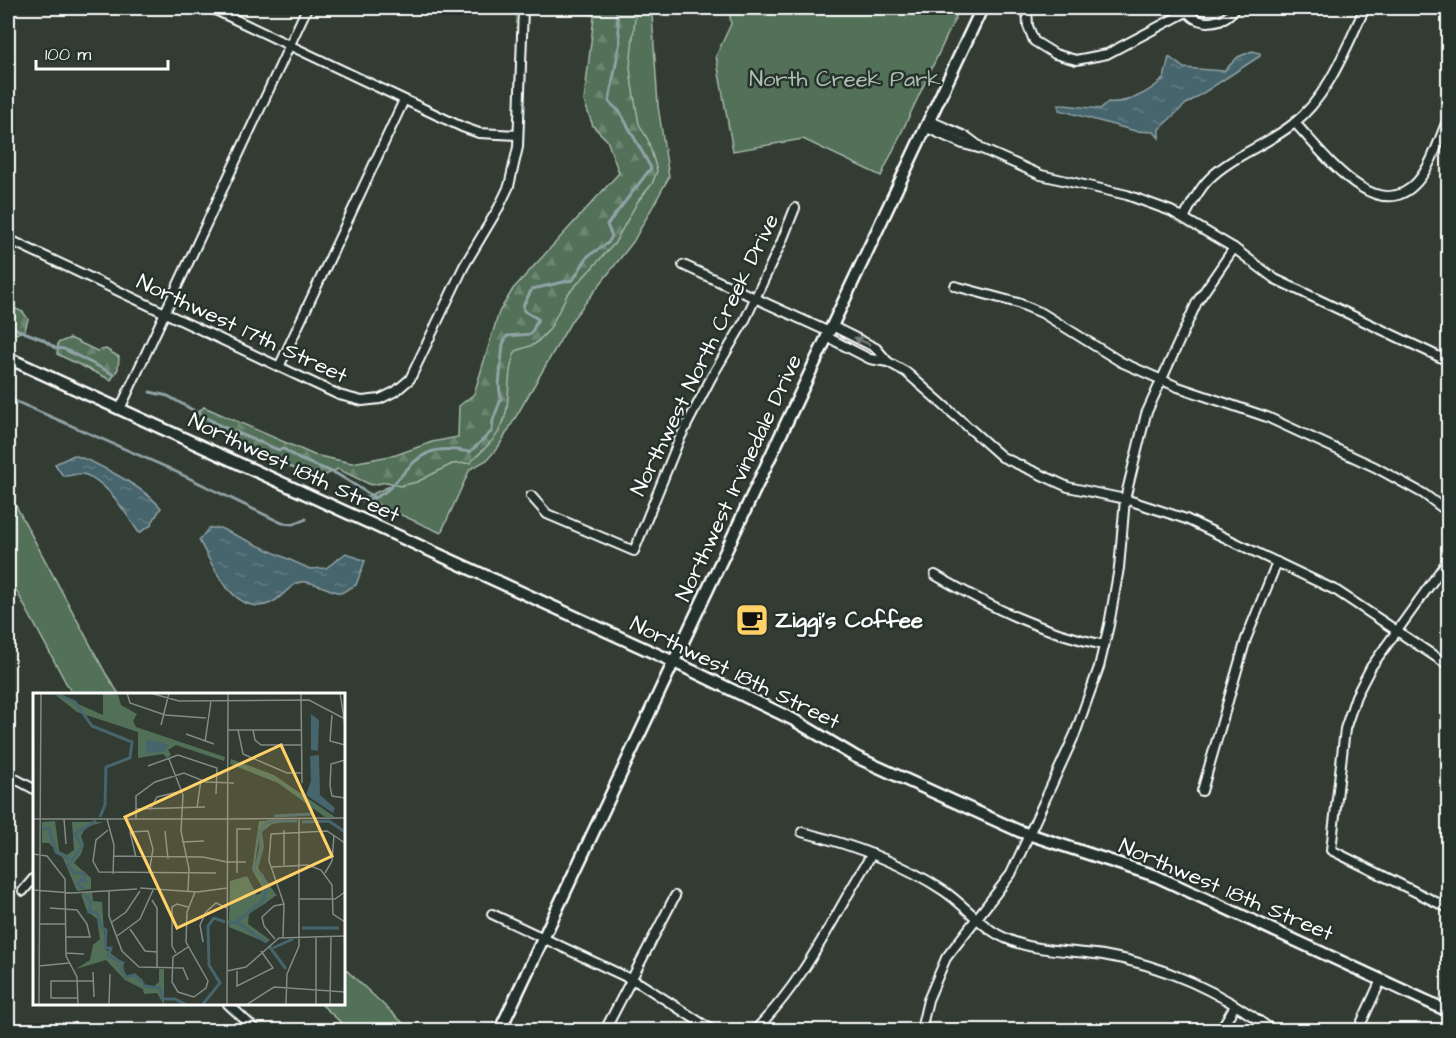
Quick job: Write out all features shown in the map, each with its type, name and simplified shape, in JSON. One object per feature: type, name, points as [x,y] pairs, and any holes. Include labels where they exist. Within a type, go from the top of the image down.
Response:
[{"type":"main road","name":"Northwest Irvinedale Drive","points":[[500,1030],[981,8]]},
{"type":"main road","name":"Northwest 18th Street","points":[[8,358],[674,662],[794,720],[856,757],[1029,835],[1156,876],[1449,1011]]},
{"type":"street","points":[[211,8],[470,130],[518,135]]},
{"type":"street","points":[[120,409],[307,8]]},
{"type":"street","name":"Northwest 17th Street","points":[[8,239],[347,398],[362,401],[380,399],[396,391],[410,379],[464,266],[509,186],[518,135],[523,8]]},
{"type":"street","points":[[1027,8],[1030,34],[1034,41],[1055,54],[1076,60],[1107,54],[1191,10],[1196,19],[1221,21],[1229,16],[1234,8]]},
{"type":"street","points":[[1184,218],[1199,191],[1216,172],[1295,123],[1334,72],[1365,8]]},
{"type":"street","points":[[279,367],[405,100]]},
{"type":"street","points":[[1295,123],[1352,182],[1376,194],[1386,195],[1404,192],[1419,180],[1449,119]]},
{"type":"street","points":[[927,123],[967,136],[982,149],[1041,175],[1127,195],[1184,218],[1234,248],[1270,276],[1301,293],[1449,361]]},
{"type":"street","name":"Northwest North Creek Drive","points":[[531,496],[547,514],[634,551],[694,409],[756,299],[795,208]]},
{"type":"street","points":[[921,1030],[936,979],[961,937],[1011,874],[1076,734],[1104,645],[1119,568],[1125,499],[1139,436],[1161,379],[1197,302],[1234,248]]},
{"type":"street","points":[[683,265],[829,332],[876,348],[888,362]]},
{"type":"street","points":[[955,286],[1009,300],[1042,313],[1097,349],[1161,379],[1267,417],[1355,458],[1424,494],[1449,512]]},
{"type":"street","points":[[829,332],[870,359],[888,362],[906,372],[1002,457],[1068,487],[1125,499],[1186,519],[1337,591],[1449,665]]},
{"type":"street","points":[[1449,560],[1371,667],[1356,696],[1346,729],[1331,850],[1449,908]]},
{"type":"street","points":[[1202,791],[1246,639],[1277,562]]},
{"type":"street","points":[[935,575],[992,607],[1050,632],[1104,645]]},
{"type":"street","points":[[8,775],[33,788]]},
{"type":"street","points":[[802,832],[872,854],[938,888],[1003,938],[1014,942],[1135,962],[1179,977],[1235,1006],[1272,1030]]},
{"type":"street","points":[[755,1030],[790,992],[811,962],[845,897],[872,854]]},
{"type":"street","points":[[23,891],[33,879]]},
{"type":"street","points":[[605,1030],[675,896]]},
{"type":"street","points":[[492,914],[632,979],[665,997],[712,1030]]},
{"type":"street","points":[[1358,1030],[1381,980]]},
{"type":"street","points":[[229,1005],[256,1030]]},
{"type":"street","points":[[1220,1030],[1235,1006]]},
{"type":"green space","points":[[540,8],[656,8],[652,15],[658,106],[669,177],[633,242],[572,320],[499,446],[487,460],[470,469],[441,533],[364,498],[472,448],[505,363],[651,170],[617,97],[620,17],[539,10]]},
{"type":"green space","points":[[591,8],[636,8],[630,67],[632,85],[639,124],[648,140],[657,171],[652,184],[638,201],[614,244],[567,295],[549,330],[535,344],[516,351],[510,370],[505,418],[498,433],[487,447],[470,463],[452,464],[417,482],[400,486],[387,482],[371,485],[338,469],[317,479],[207,427],[194,416],[204,407],[314,455],[352,463],[396,455],[432,442],[458,437],[459,406],[474,394],[499,312],[513,289],[619,173],[607,140],[593,126],[584,101],[594,17]]},
{"type":"green space","name":"North Creek Park","points":[[729,8],[960,8],[881,176],[803,139],[733,151],[716,56],[731,24]]},
{"type":"green space","points":[[8,279],[14,286],[9,306],[23,312],[28,319],[25,330],[16,334],[8,330]]},
{"type":"green space","points":[[70,338],[97,351],[106,349],[119,357],[118,369],[111,380],[57,354],[58,343]]},
{"type":"green space","points":[[8,491],[118,693],[71,693],[8,575]]},
{"type":"green space","points":[[345,969],[410,1030],[349,1030],[322,1005],[345,1005]]},
{"type":"water","points":[[1252,51],[1260,53],[1260,56],[1186,104],[1159,129],[1159,138],[1154,132],[1135,131],[1059,110],[1059,105],[1100,109],[1108,102],[1123,101],[1138,96],[1164,78],[1169,57],[1184,68],[1224,71],[1238,57]]},
{"type":"water","points":[[74,455],[121,477],[154,500],[161,508],[150,526],[139,533],[115,498],[91,477],[82,474],[63,476],[55,464]]},
{"type":"water","points":[[209,528],[220,528],[310,569],[326,568],[346,553],[365,561],[356,585],[341,593],[301,582],[293,585],[271,603],[258,606],[236,597],[218,575],[199,540]]},
{"type":"waterway","points":[[361,500],[381,495],[411,465],[428,453],[444,450],[470,452],[492,431],[493,420],[501,399],[499,385],[503,344],[507,336],[531,334],[538,319],[524,311],[523,306],[532,289],[573,280],[588,256],[608,243],[612,236],[607,225],[651,168],[620,112],[609,102],[620,41],[616,8]]},
{"type":"waterway","points":[[8,326],[42,339],[55,348],[64,349],[113,374]]},
{"type":"waterway","points":[[150,392],[168,396],[221,426],[279,450],[284,449],[299,459],[337,474],[374,497]]},
{"type":"waterway","points":[[8,398],[166,467],[282,523],[293,524],[306,519]]},
{"type":"place","name":"Ziggi's Coffee","points":[[752,620]]}]
